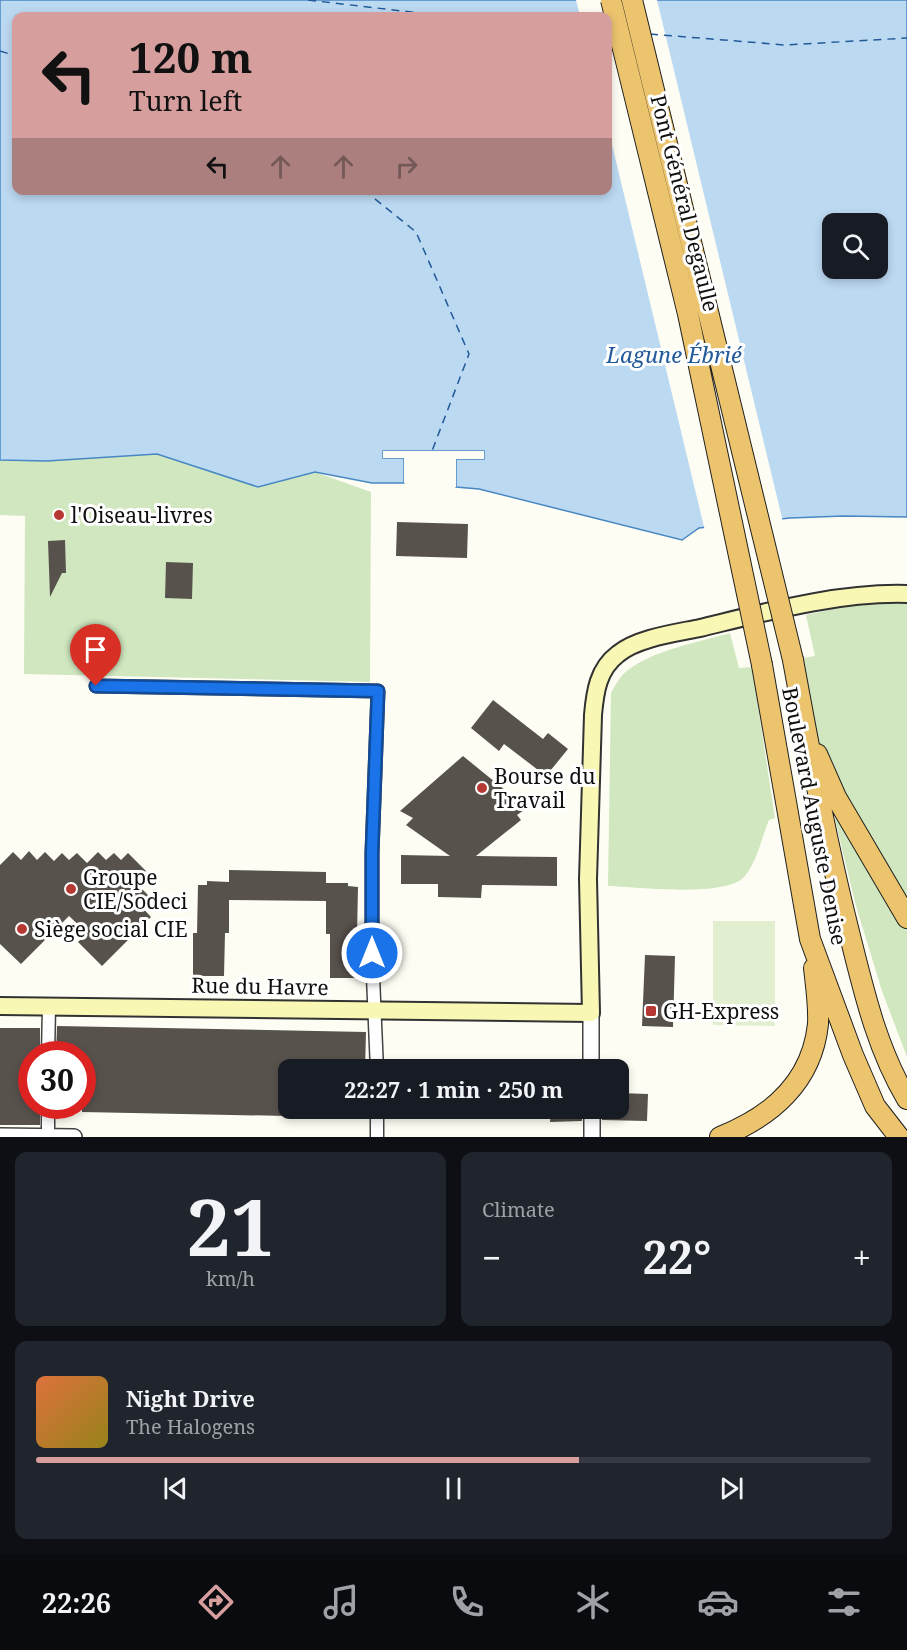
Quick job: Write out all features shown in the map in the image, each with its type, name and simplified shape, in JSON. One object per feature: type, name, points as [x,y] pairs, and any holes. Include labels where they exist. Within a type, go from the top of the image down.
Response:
[{"type":"highway","name":"Pont Général Degaulle","points":[[611,0],[688,314],[762,665]]},
{"type":"highway","name":"Pont Général Degaulle","points":[[632,0],[793,660]]},
{"type":"highway","name":"Boulevard Auguste Denise","points":[[793,660],[829,851],[867,1004],[894,1078],[907,1099]]},
{"type":"highway","name":"Boulevard Auguste Denise","points":[[762,665],[810,939],[853,1055],[875,1106],[899,1137]]},
{"type":"highway","points":[[805,727],[836,796],[907,918]]},
{"type":"highway","points":[[720,1137],[743,1128],[783,1099],[801,1074],[812,1051],[818,1023],[810,939]]},
{"type":"highway","points":[[875,1106],[885,1137]]},
{"type":"main road","points":[[591,1013],[588,879],[593,715],[596,688],[606,666],[619,652],[670,635],[765,613],[847,598],[889,593],[907,594]]},
{"type":"main road","name":"Rue du Havre","points":[[0,1006],[591,1013]]},
{"type":"street","points":[[96,686],[378,691],[372,853],[372,953],[377,1059]]},
{"type":"street","points":[[48,1041],[49,1007]]},
{"type":"street","points":[[591,1013],[591,1059]]},
{"type":"street","points":[[48,1119],[48,1137]]},
{"type":"street","points":[[377,1119],[377,1137]]},
{"type":"street","points":[[592,1119],[592,1137]]},
{"type":"street","points":[[0,1136],[74,1137]]},
{"type":"green space","points":[[157,454],[257,487],[315,472],[371,492],[370,682],[24,674],[25,516],[0,515],[0,460],[47,461]]},
{"type":"green space","points":[[889,602],[907,604],[907,1057],[882,991],[856,906],[835,820],[841,794],[818,743],[802,658],[815,656],[806,615],[847,606]]},
{"type":"green space","points":[[730,633],[739,668],[752,667],[775,818],[769,820],[749,870],[735,883],[720,887],[681,890],[608,886],[611,693],[618,680],[639,663],[677,647]]},
{"type":"green space","points":[[713,921],[775,921],[775,1026],[713,1025]]},
{"type":"water","name":"Lagune Ébrié","points":[[0,0],[907,0],[907,517],[790,518],[699,528],[682,540],[479,489],[456,487],[456,459],[484,459],[484,451],[383,451],[383,458],[404,458],[404,483],[372,483],[315,472],[258,487],[157,454],[47,461],[0,460]]},
{"type":"pier","points":[[576,0],[657,0],[783,522],[705,531],[612,145],[612,12],[579,12]]},
{"type":"pier","points":[[383,451],[484,451],[484,459],[456,459],[456,487],[453,487],[454,457],[481,456],[481,454],[386,454],[407,457],[407,483],[404,483],[404,458],[383,458]]},
{"type":"building","points":[[397,522],[468,524],[467,558],[396,556]]},
{"type":"building","points":[[65,540],[66,573],[62,573],[50,597],[48,541]]},
{"type":"building","points":[[166,562],[193,563],[192,599],[165,598]]},
{"type":"building","points":[[493,700],[543,739],[548,733],[568,749],[546,776],[504,744],[499,751],[471,728]]},
{"type":"building","points":[[463,756],[527,808],[517,815],[521,820],[476,856],[557,857],[557,886],[482,885],[481,898],[438,897],[438,884],[401,884],[401,855],[450,856],[406,825],[413,818],[400,811]]},
{"type":"building","name":"Groupe CIE/Sodeci","points":[[29,851],[37,860],[45,852],[54,861],[62,853],[69,860],[77,853],[87,863],[98,852],[106,860],[114,853],[121,860],[128,853],[146,871],[135,882],[149,896],[140,905],[151,917],[102,966],[78,942],[87,933],[69,916],[21,964],[0,944],[0,865],[13,852],[21,860]]},
{"type":"building","points":[[229,870],[326,872],[326,883],[348,883],[348,886],[358,887],[357,935],[361,935],[361,978],[330,978],[330,934],[326,934],[326,901],[229,900],[229,933],[225,933],[224,976],[193,976],[193,933],[197,933],[198,885],[207,885],[207,881],[229,882]]},
{"type":"building","points":[[645,955],[675,956],[673,1027],[642,1026]]},
{"type":"building","points":[[57,1026],[366,1032],[365,1059],[278,1059],[278,1116],[96,1112],[96,1041],[56,1041]]},
{"type":"building","points":[[0,1028],[40,1028],[40,1041],[18,1041],[18,1119],[40,1119],[40,1125],[0,1125]]},
{"type":"building","points":[[629,1093],[648,1094],[647,1121],[602,1120],[629,1119]]},
{"type":"building","points":[[550,1119],[582,1119],[582,1121],[550,1122]]},
{"type":"ferry route","points":[[308,0],[411,12]]},
{"type":"ferry route","points":[[650,34],[785,45],[907,38]]},
{"type":"ferry route","points":[[0,51],[12,55]]},
{"type":"ferry route","points":[[370,195],[416,232],[469,354],[432,451]]},
{"type":"place","name":"l'Oiseau-livres","points":[[59,515]]},
{"type":"place","name":"Bourse du Travail","points":[[482,788]]},
{"type":"place","name":"Groupe CIE/Sodeci","points":[[71,889]]},
{"type":"place","name":"Siège social CIE","points":[[22,929]]},
{"type":"place","name":"GH-Express","points":[[651,1011]]},
{"type":"route","points":[[96,686],[378,691],[372,853],[372,953]]}]
